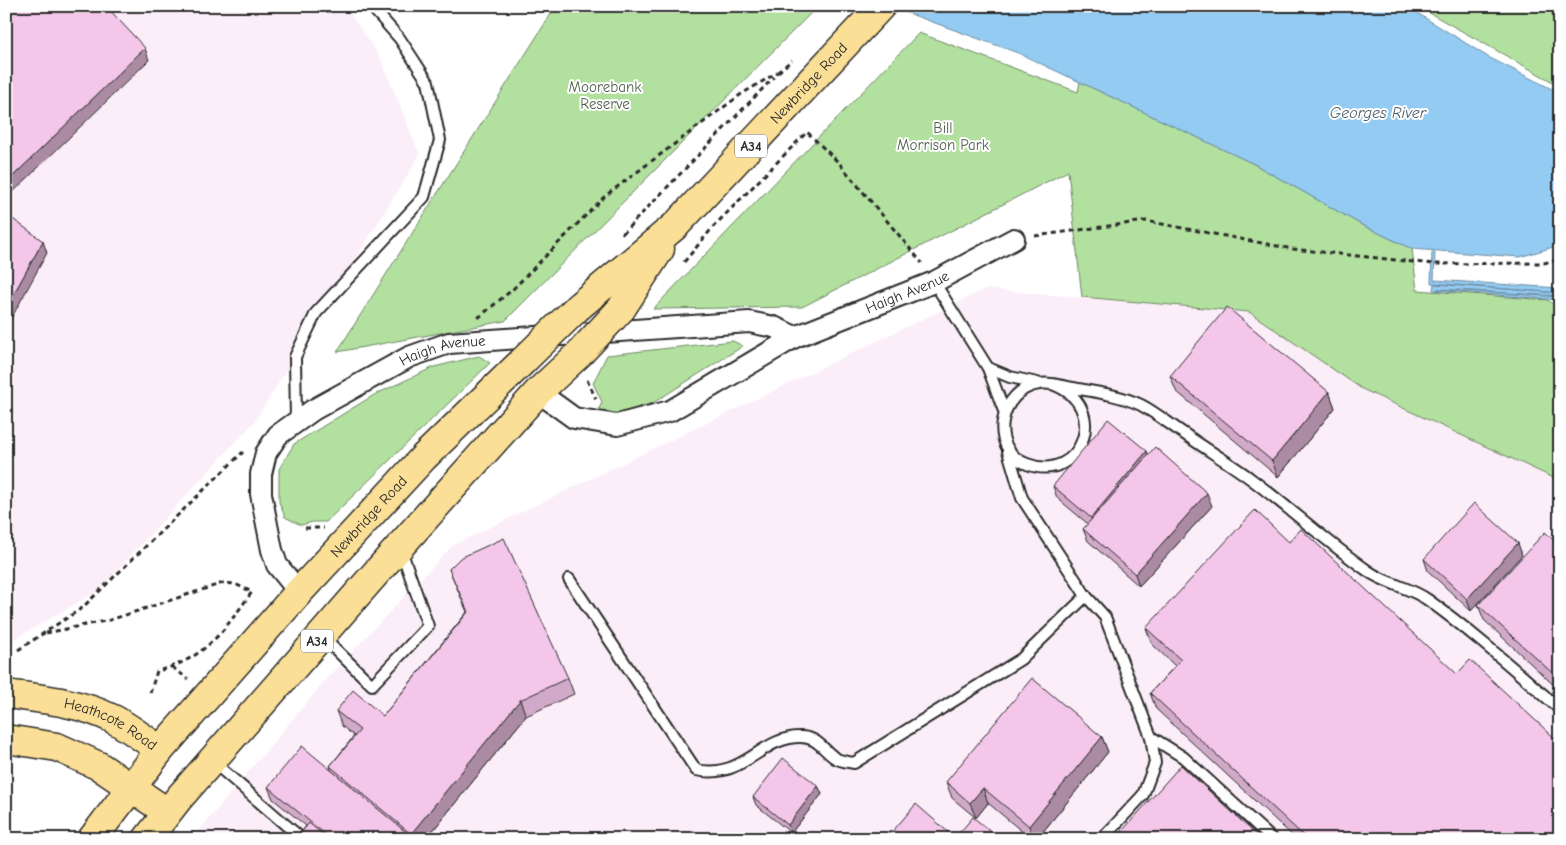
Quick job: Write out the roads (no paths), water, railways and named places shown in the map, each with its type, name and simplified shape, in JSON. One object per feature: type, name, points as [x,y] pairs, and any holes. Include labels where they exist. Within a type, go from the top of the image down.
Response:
[{"type":"main road","name":"Newbridge Road","points":[[92,839],[160,750],[299,592],[424,456],[578,307],[676,225],[826,67],[881,6]]},
{"type":"main road","name":"Newbridge Road","points":[[147,839],[211,761],[538,392],[579,354],[621,309],[676,225]]},
{"type":"main road","name":"Heathcote Road","points":[[6,694],[55,700],[87,708],[121,723],[160,750],[176,773],[173,805]]},
{"type":"main road","points":[[6,739],[57,747],[99,766],[130,787],[173,805]]},
{"type":"street","name":"Haigh Avenue","points":[[538,392],[574,418],[617,426],[670,410],[795,337],[934,282],[1014,239]]},
{"type":"street","name":"Haigh Avenue","points":[[299,592],[277,565],[261,494],[261,474],[266,453],[278,435],[296,421],[409,357],[449,342],[749,322],[774,327],[795,337]]},
{"type":"lane","points":[[296,421],[296,357],[316,313],[424,197],[440,140],[428,82],[400,39],[371,6]]},
{"type":"lane","points":[[934,282],[988,368],[1004,412]]},
{"type":"lane","points":[[988,368],[1010,377],[1111,394],[1141,405],[1250,479],[1370,573],[1426,598],[1512,667],[1560,709]]},
{"type":"lane","points":[[1040,383],[1018,392],[1004,412],[1002,423],[1003,436],[1008,447],[1022,498],[1086,596],[1105,617],[1151,736],[1155,763],[1143,795],[1102,839]]},
{"type":"lane","points":[[1008,447],[1025,464],[1042,467],[1060,465],[1071,458],[1079,449],[1084,438],[1086,426],[1080,404],[1063,388],[1052,384]]},
{"type":"lane","points":[[322,636],[372,685],[428,626],[400,547]]},
{"type":"lane","points":[[569,579],[696,770],[712,773],[725,772],[780,741],[800,737],[817,740],[836,759],[854,763],[1021,659],[1086,596]]},
{"type":"lane","points":[[1151,736],[1183,757],[1272,839]]},
{"type":"lane","points":[[211,761],[302,839]]},
{"type":"water","name":"Georges River","points":[[888,6],[1406,6],[1488,57],[1560,93],[1560,245],[1520,257],[1412,249],[1362,225],[1254,164],[1018,53]]},
{"type":"water","points":[[1432,252],[1435,252],[1434,280],[1560,288],[1560,293],[1431,283]]},
{"type":"water","points":[[1434,284],[1560,293],[1560,296],[1437,289],[1560,297],[1560,300],[1433,290]]},
{"type":"park label","name":"Moorebank Reserve","points":[[605,96]]},
{"type":"park label","name":"Bill Morrison Park","points":[[943,136]]}]
